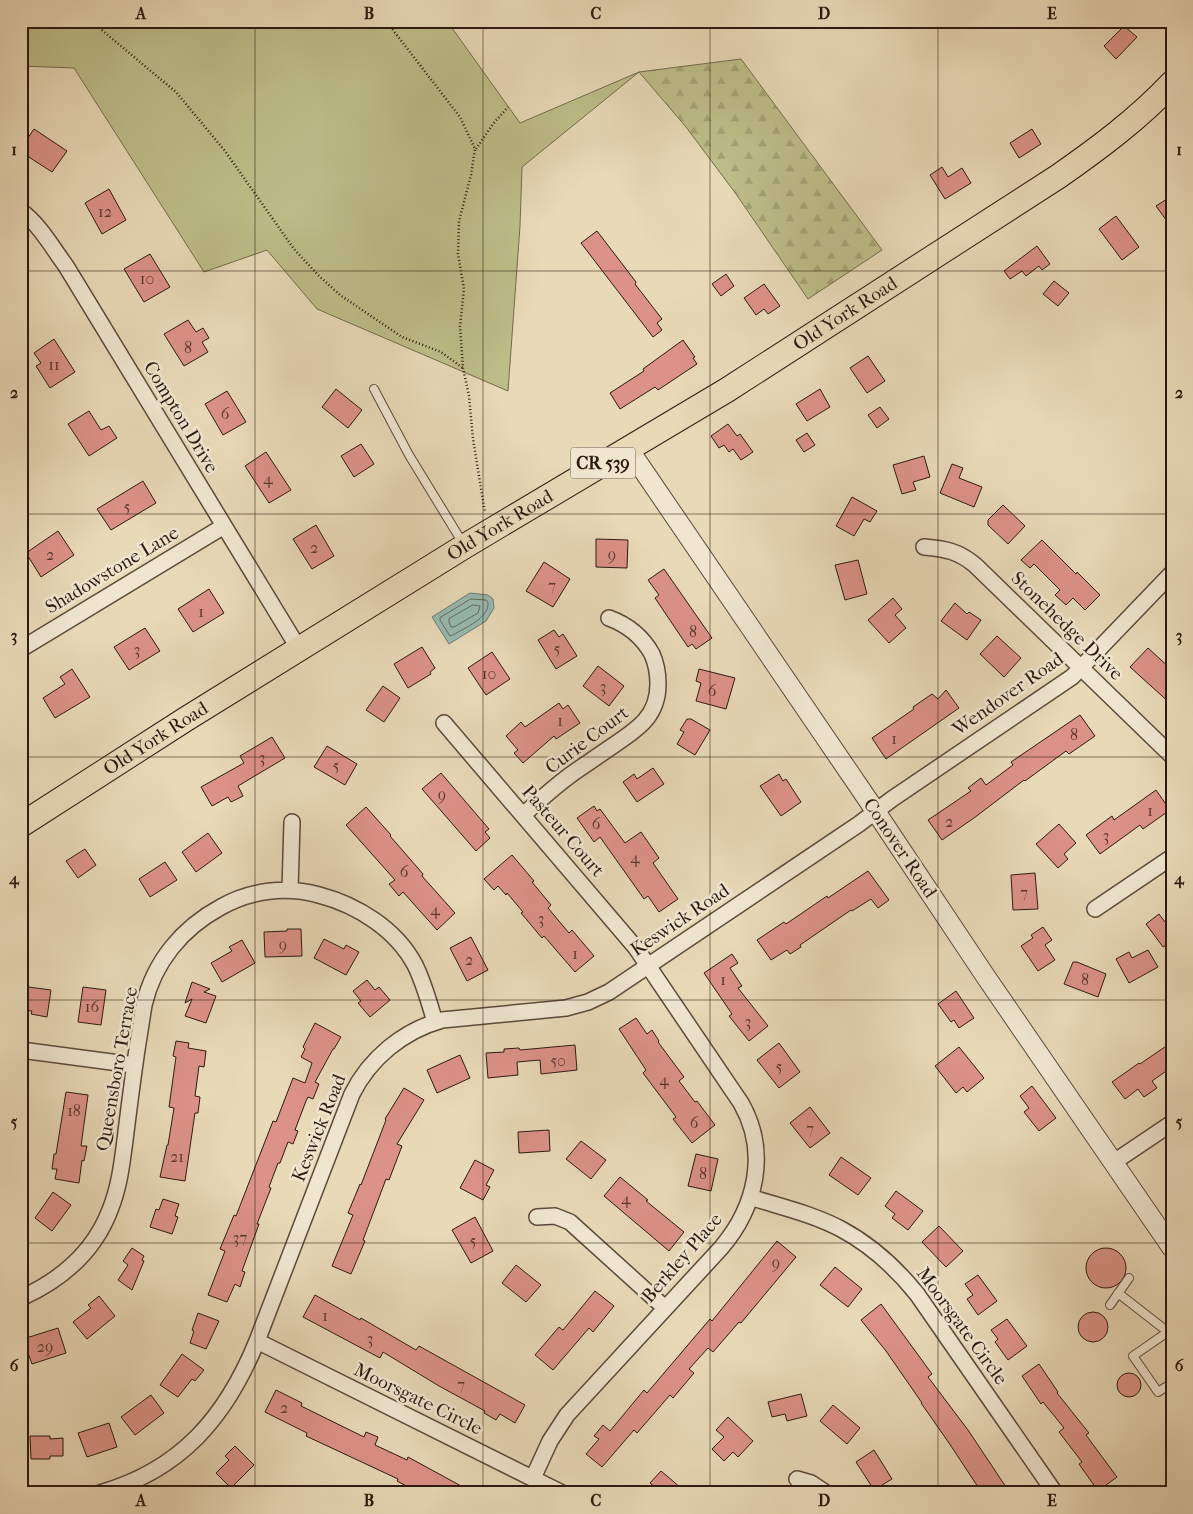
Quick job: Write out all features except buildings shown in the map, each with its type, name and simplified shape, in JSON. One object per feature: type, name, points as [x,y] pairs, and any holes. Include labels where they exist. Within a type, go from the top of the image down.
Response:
[{"type":"main road","name":"Old York Road","points":[[21,825],[186,719],[465,546],[727,390],[1060,176],[1101,147],[1130,123],[1172,83]]},
{"type":"street","name":"Compton Drive","points":[[21,211],[43,233],[66,266],[299,649]]},
{"type":"street","name":"Conover Road","points":[[628,448],[1172,1248]]},
{"type":"street","name":"Shadowstone Lane","points":[[22,648],[224,526]]},
{"type":"street","name":"Stonehedge Drive","points":[[924,547],[946,549],[963,555],[1172,756]]},
{"type":"street","name":"Wendover Road","points":[[875,811],[1072,677],[1172,573]]},
{"type":"street","name":"Curie Court","points":[[523,815],[575,772],[638,729],[653,708],[657,697],[658,677],[654,658],[645,643],[635,632],[609,618]]},
{"type":"street","name":"Pasteur Court","points":[[444,724],[632,942],[649,965]]},
{"type":"street","name":"Keswick Road","points":[[100,1493],[122,1486],[176,1456],[201,1434],[237,1385],[257,1341],[344,1114],[359,1080],[376,1059],[397,1041],[415,1030],[435,1022],[560,1009],[576,1006],[609,992],[862,822],[875,811]]},
{"type":"street","points":[[290,890],[292,822]]},
{"type":"street","points":[[1095,909],[1172,857]]},
{"type":"street","name":"Queensboro Terrace","points":[[21,1298],[42,1289],[69,1269],[86,1252],[110,1212],[122,1162],[144,1005],[163,958],[182,934],[202,918],[230,902],[248,895],[265,892],[290,890],[310,892],[344,903],[362,912],[384,928],[403,947],[414,964],[423,985],[435,1022]]},
{"type":"street","name":"Berkley Place","points":[[533,1478],[560,1423],[730,1238],[747,1209],[755,1175],[756,1150],[747,1114],[649,965]]},
{"type":"street","points":[[21,1050],[134,1066]]},
{"type":"street","points":[[1114,1162],[1172,1123]]},
{"type":"street","name":"Moorsgate Circle","points":[[750,1197],[801,1213],[839,1228],[871,1248],[894,1268],[917,1294],[1055,1493]]},
{"type":"street","points":[[538,1217],[555,1216],[570,1222],[665,1308]]},
{"type":"street","name":"Moorsgate Circle","points":[[257,1341],[562,1493]]},
{"type":"street","points":[[796,1479],[811,1483],[826,1493]]},
{"type":"lane","points":[[374,389],[409,455],[465,546]]},
{"type":"lane","points":[[1110,1305],[1129,1278]]},
{"type":"lane","points":[[1118,1293],[1170,1331],[1133,1356],[1158,1392],[1172,1383]]},
{"type":"path","points":[[91,21],[176,92],[225,151],[294,249],[318,275],[340,294],[402,337],[441,352],[463,368]]},
{"type":"path","points":[[386,21],[460,117],[475,149]]},
{"type":"path","points":[[488,532],[469,396],[463,368],[460,326],[464,289],[458,254],[459,221],[471,175],[475,149],[508,107]]},
{"type":"green space","points":[[21,21],[447,21],[520,123],[639,72],[522,167],[520,226],[508,391],[317,309],[267,250],[204,272],[74,68],[21,66]]},
{"type":"green space","points":[[741,59],[882,250],[808,299],[736,194],[686,127],[639,72]]},
{"type":"water","points":[[470,593],[488,595],[493,599],[494,608],[486,621],[449,644],[432,617]]}]
